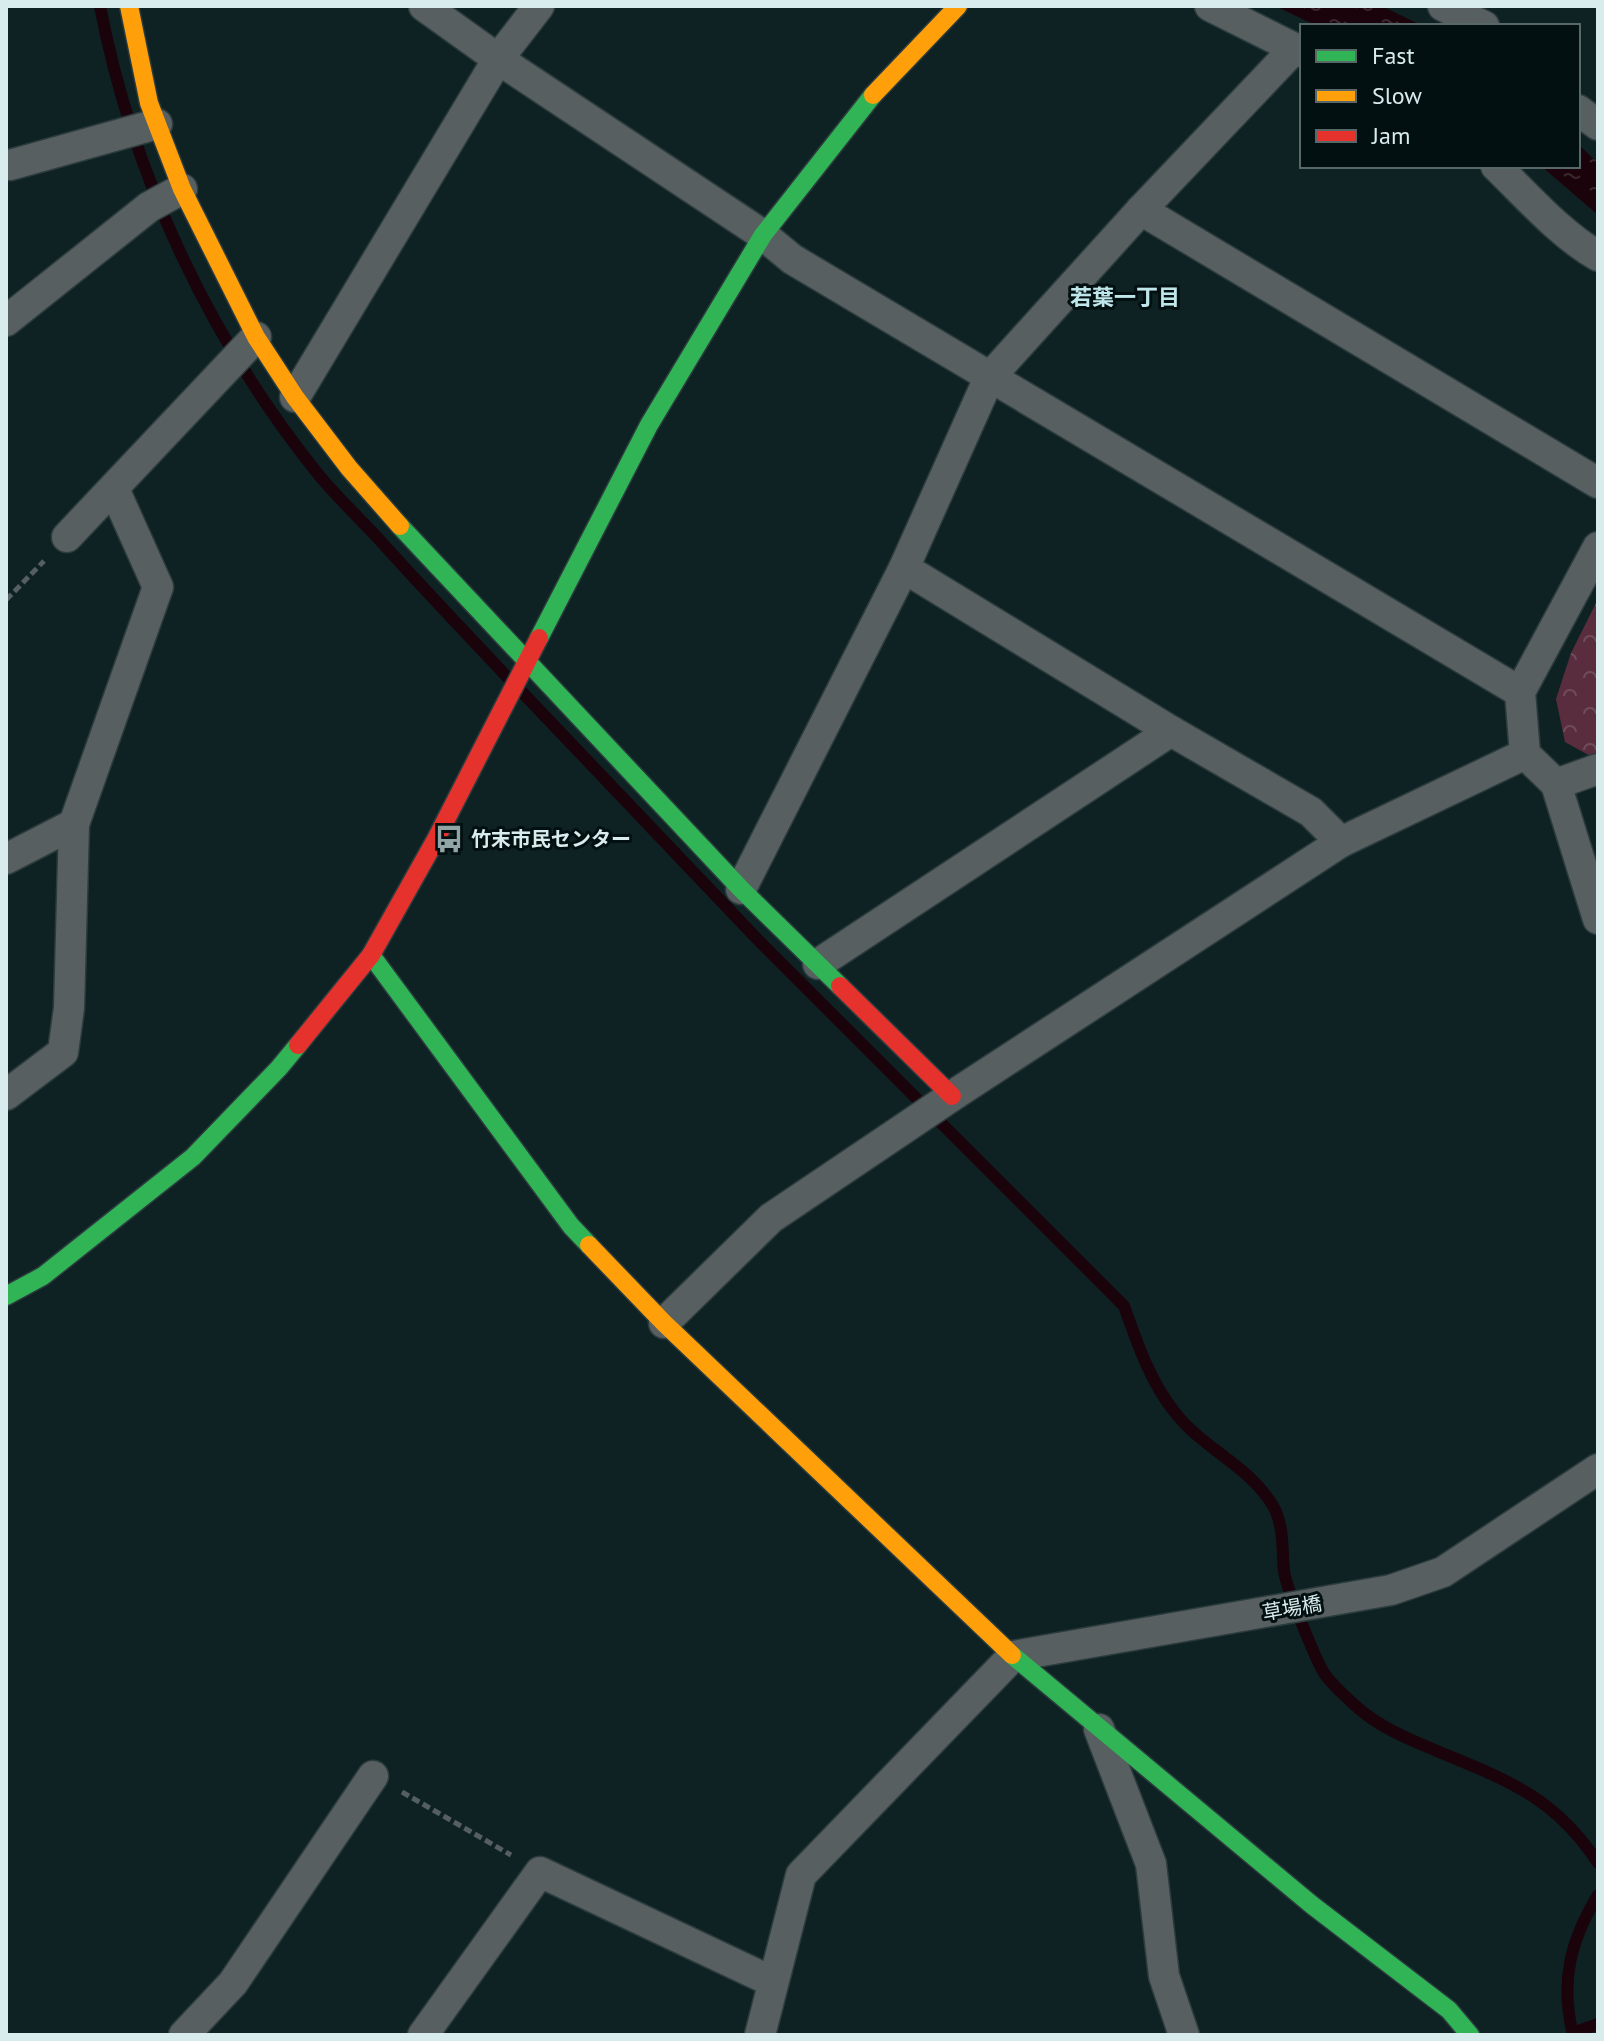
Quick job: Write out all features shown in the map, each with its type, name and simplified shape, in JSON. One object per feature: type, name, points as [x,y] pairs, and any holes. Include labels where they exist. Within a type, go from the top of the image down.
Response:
[{"type":"street","points":[[129,6],[149,103],[182,189],[256,337],[295,397],[349,468],[399,525],[741,889],[952,1096]]},
{"type":"street","points":[[424,6],[498,59],[763,235],[792,259],[1520,692]]},
{"type":"street","points":[[295,397],[498,59],[539,6]]},
{"type":"street","points":[[6,1296],[43,1276],[193,1157],[279,1068],[371,955],[435,841],[649,425],[763,235],[872,96],[958,6]]},
{"type":"street","points":[[741,889],[904,568],[989,378],[1141,210],[1298,50],[1210,6]]},
{"type":"street","points":[[1443,6],[1480,24]]},
{"type":"street","points":[[1580,112],[1598,125]]},
{"type":"street","points":[[10,165],[157,124]]},
{"type":"street","points":[[1498,168],[1553,221],[1598,256]]},
{"type":"street","points":[[6,321],[149,207],[182,189]]},
{"type":"street","points":[[1141,210],[1598,483]]},
{"type":"street","points":[[67,537],[256,337]]},
{"type":"street","points":[[6,1095],[63,1052],[69,1008],[74,824],[158,587],[114,489]]},
{"type":"street","points":[[1598,547],[1520,692],[1525,754],[1556,784],[1598,919]]},
{"type":"street","points":[[904,568],[1171,731],[1311,812],[1341,842]]},
{"type":"street","points":[[818,964],[1171,731]]},
{"type":"street","points":[[664,1323],[771,1218],[911,1123],[1341,842],[1525,754]]},
{"type":"street","points":[[1556,784],[1598,769]]},
{"type":"street","points":[[6,859],[74,824]]},
{"type":"street","points":[[371,955],[571,1226],[664,1323],[1013,1656],[1312,1905],[1449,2010],[1470,2035]]},
{"type":"street","name":"草場橋","points":[[1013,1656],[1391,1590],[1443,1572],[1598,1469]]},
{"type":"street","points":[[760,2035],[801,1875],[1013,1656]]},
{"type":"street","points":[[1098,1728],[1151,1864],[1164,1976],[1184,2035]]},
{"type":"street","points":[[184,2035],[233,1983],[373,1776]]},
{"type":"street","points":[[423,2035],[540,1872],[773,1982]]},
{"type":"path","points":[[6,600],[67,537]]},
{"type":"path","points":[[373,1776],[540,1872]]},
{"type":"green space","points":[[1598,599],[1598,757],[1594,758],[1565,742],[1556,699],[1571,653]]},
{"type":"water","points":[[1275,6],[1382,6],[1419,24],[1313,24]]},
{"type":"water","points":[[1580,146],[1598,163],[1598,215],[1543,168],[1580,168]]},
{"type":"waterway","points":[[100,6],[114,70],[155,193],[180,253],[243,368],[325,482],[508,678]]},
{"type":"waterway","points":[[521,691],[762,944],[1124,1306],[1150,1373],[1173,1410],[1197,1435],[1251,1479],[1277,1513],[1284,1571],[1290,1592],[1314,1653],[1331,1682],[1358,1708],[1386,1727],[1528,1793],[1565,1822],[1598,1863]]},
{"type":"waterway","points":[[1573,2035],[1567,1997],[1570,1962],[1580,1929],[1598,1895]]},
{"type":"waterway","points":[[1573,2033],[1598,2024]]},
{"type":"traffic: fast","points":[[539,638],[649,425],[763,235],[873,95]]},
{"type":"traffic: fast","points":[[400,526],[741,889],[840,986]]},
{"type":"traffic: fast","points":[[371,955],[571,1226],[589,1245]]},
{"type":"traffic: fast","points":[[6,1296],[43,1276],[193,1157],[298,1045]]},
{"type":"traffic: fast","points":[[1012,1655],[1312,1905],[1449,2010],[1470,2035]]},
{"type":"traffic: slow","points":[[129,6],[149,103],[182,189],[256,337],[295,397],[349,468],[400,526]]},
{"type":"traffic: slow","points":[[873,95],[958,6]]},
{"type":"traffic: slow","points":[[589,1245],[664,1323],[1012,1655]]},
{"type":"traffic: jam","points":[[298,1045],[371,955],[435,841],[539,638]]},
{"type":"traffic: jam","points":[[840,986],[952,1096]]},
{"type":"place","name":"竹末市民センター","points":[[449,839]]},
{"type":"district","name":"若葉一丁目","points":[[1125,297]]}]
